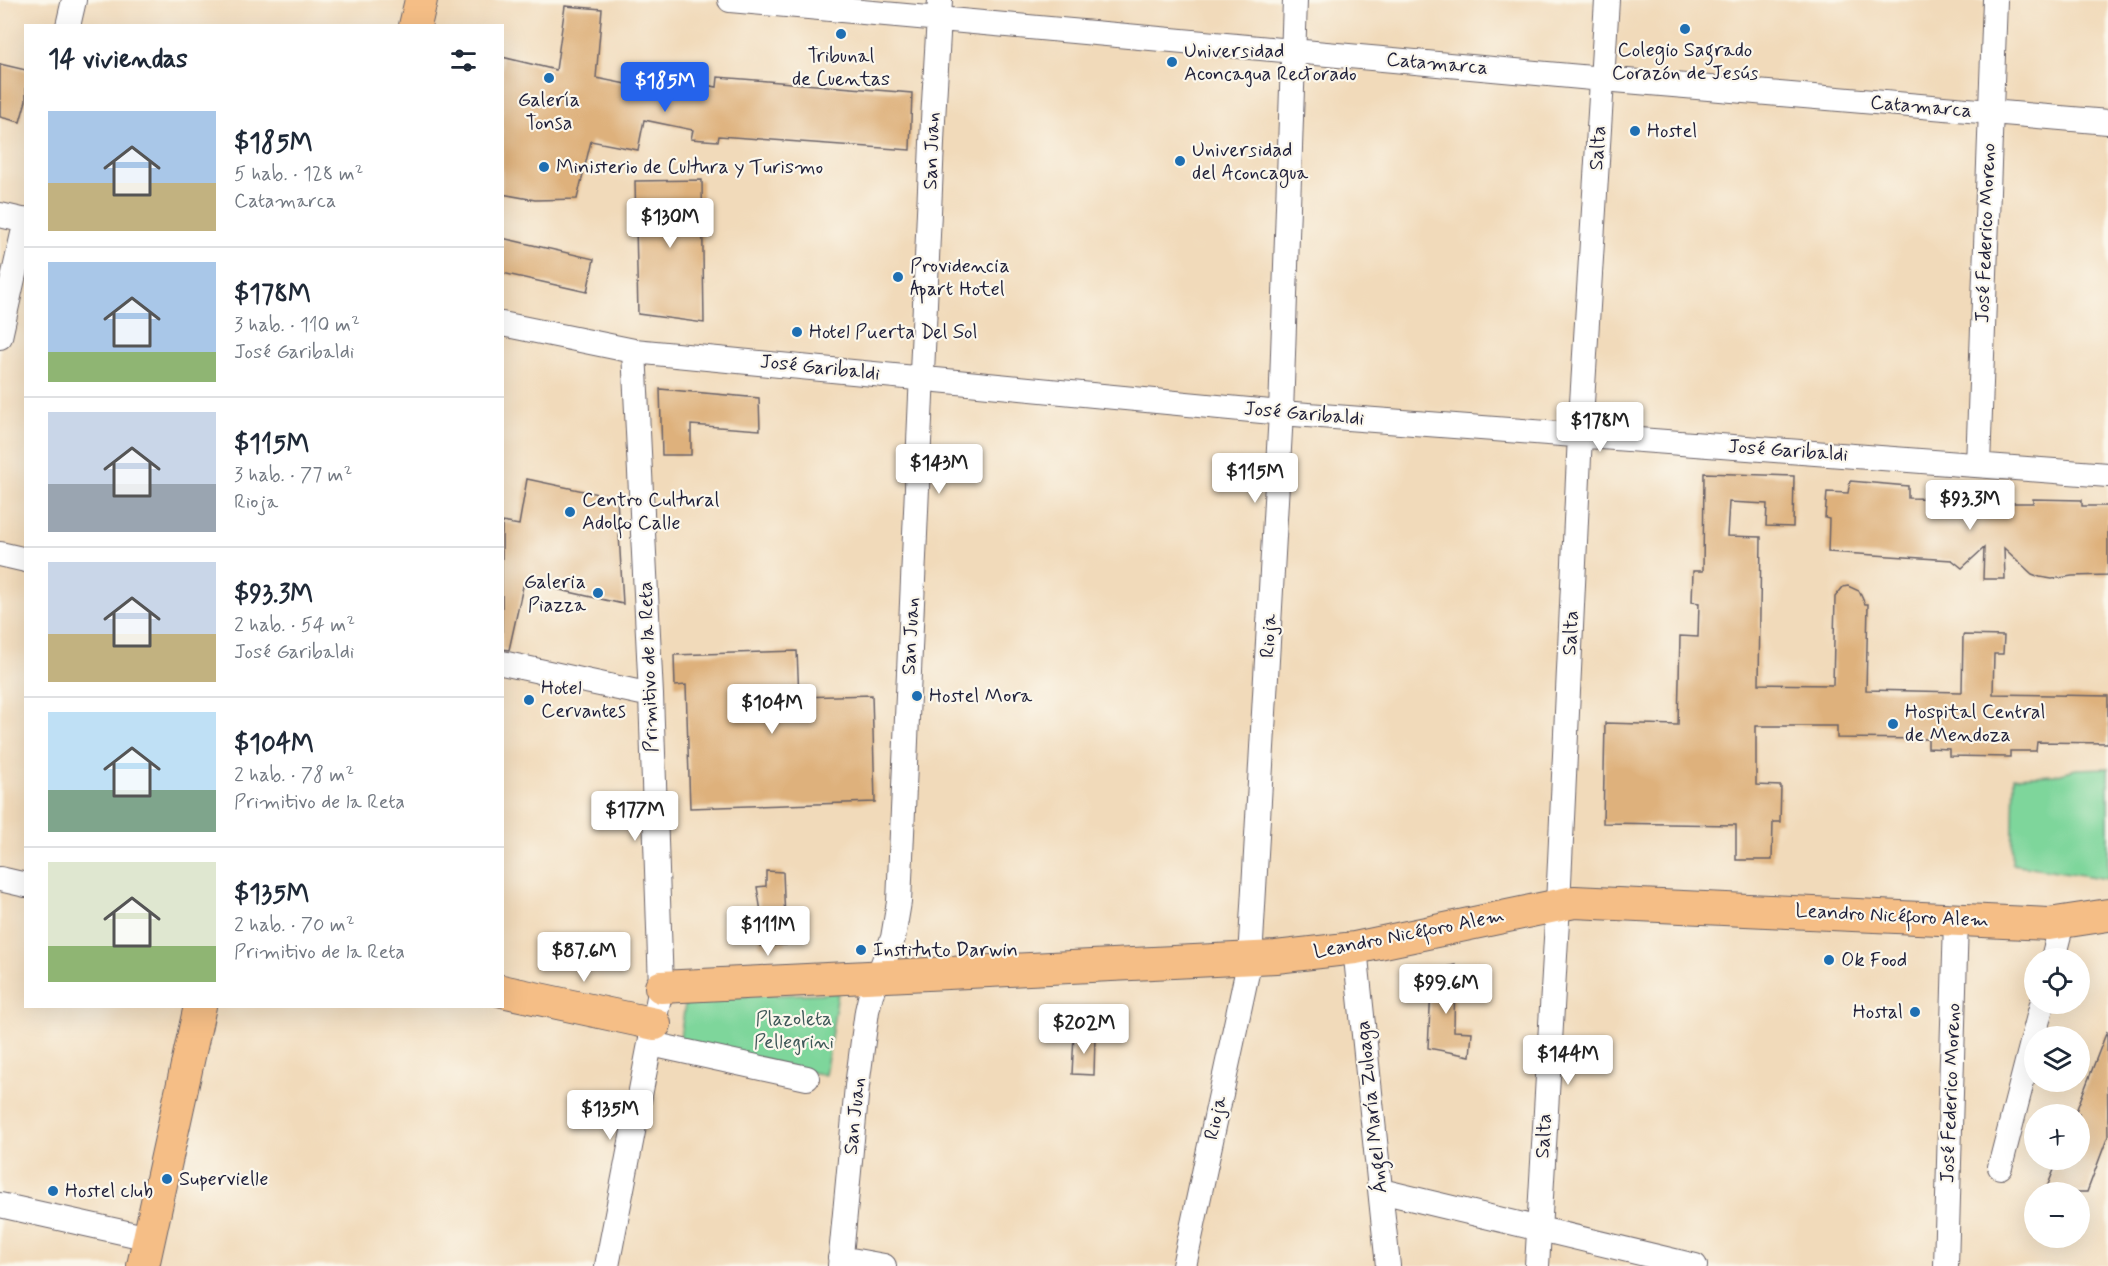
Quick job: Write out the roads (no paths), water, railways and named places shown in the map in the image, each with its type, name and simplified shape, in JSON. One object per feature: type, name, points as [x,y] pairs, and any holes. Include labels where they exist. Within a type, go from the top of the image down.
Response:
[{"type":"main road","points":[[415,24],[421,0]]},
{"type":"main road","name":"Leandro Nicéforo Alem","points":[[661,987],[1250,959],[1355,948],[1558,904],[1590,902],[2055,925],[2108,938]]},
{"type":"main road","name":"Leandro Nicéforo Alem","points":[[2055,925],[2108,915]]},
{"type":"main road","points":[[504,992],[653,1034]]},
{"type":"main road","points":[[146,1252],[200,1008]]},
{"type":"street","points":[[68,24],[74,0]]},
{"type":"street","name":"Catamarca","points":[[730,0],[939,10],[1293,50],[1603,80],[2108,122]]},
{"type":"street","name":"Rioja","points":[[1184,1266],[1250,959],[1281,413],[1295,0]]},
{"type":"street","name":"Salta","points":[[1537,1266],[1558,904],[1580,435],[1607,0]]},
{"type":"street","name":"José Federico Moreno","points":[[1978,465],[1995,0]]},
{"type":"street","name":"San Juan","points":[[840,1262],[857,1086],[867,1011],[893,938],[899,902],[939,10]]},
{"type":"street","points":[[0,215],[24,221]]},
{"type":"street","points":[[0,337],[24,226]]},
{"type":"street","name":"José Garibaldi","points":[[504,324],[634,351],[1281,413],[2108,476]]},
{"type":"street","name":"Primitivo de la Reta","points":[[607,1266],[661,987],[651,695],[634,351]]},
{"type":"street","points":[[0,554],[24,560]]},
{"type":"street","points":[[504,663],[651,695]]},
{"type":"street","points":[[0,879],[24,885]]},
{"type":"street","name":"José Federico Moreno","points":[[1946,1266],[1956,920]]},
{"type":"street","points":[[2054,948],[2055,925]]},
{"type":"street","name":"Ángel María Zuloaga","points":[[1355,948],[1388,1266]]},
{"type":"street","points":[[2000,1167],[2039,1014]]},
{"type":"street","points":[[653,1034],[807,1078]]},
{"type":"street","points":[[1381,1191],[1695,1266]]},
{"type":"street","points":[[0,1205],[146,1252]]},
{"type":"street","points":[[840,1262],[884,1266]]},
{"type":"place","name":"Colegio Sagrado Corazón de Jesús","points":[[1685,29]]},
{"type":"place","name":"Tribunal de Cuentas","points":[[841,34]]},
{"type":"place","name":"Universidad Aconcagua Rectorado","points":[[1172,62]]},
{"type":"place","name":"Galería Tonsa","points":[[549,78]]},
{"type":"place","name":"Hostel","points":[[1635,131]]},
{"type":"place","name":"Universidad del Aconcagua","points":[[1180,161]]},
{"type":"place","name":"Ministerio de Cultura y Turismo","points":[[544,167]]},
{"type":"place","name":"Providencia Apart Hotel","points":[[898,277]]},
{"type":"place","name":"Hotel Puerta Del Sol","points":[[797,332]]},
{"type":"place","name":"Centro Cultural Adolfo Calle","points":[[570,512]]},
{"type":"place","name":"Galeria Piazza","points":[[598,593]]},
{"type":"place","name":"Hostel Mora","points":[[917,696]]},
{"type":"place","name":"Hotel Cervantes","points":[[529,700]]},
{"type":"place","name":"Hospital Central de Mendoza","points":[[1893,724]]},
{"type":"place","name":"Instituto Darwin","points":[[861,950]]},
{"type":"place","name":"Ok Food","points":[[1829,960]]},
{"type":"place","name":"Hostal","points":[[1915,1012]]},
{"type":"place","name":"Supervielle","points":[[167,1179]]},
{"type":"place","name":"Hostel club","points":[[53,1191]]},
{"type":"park label","name":"Plazoleta Pellegrini","points":[[794,1030]]}]
